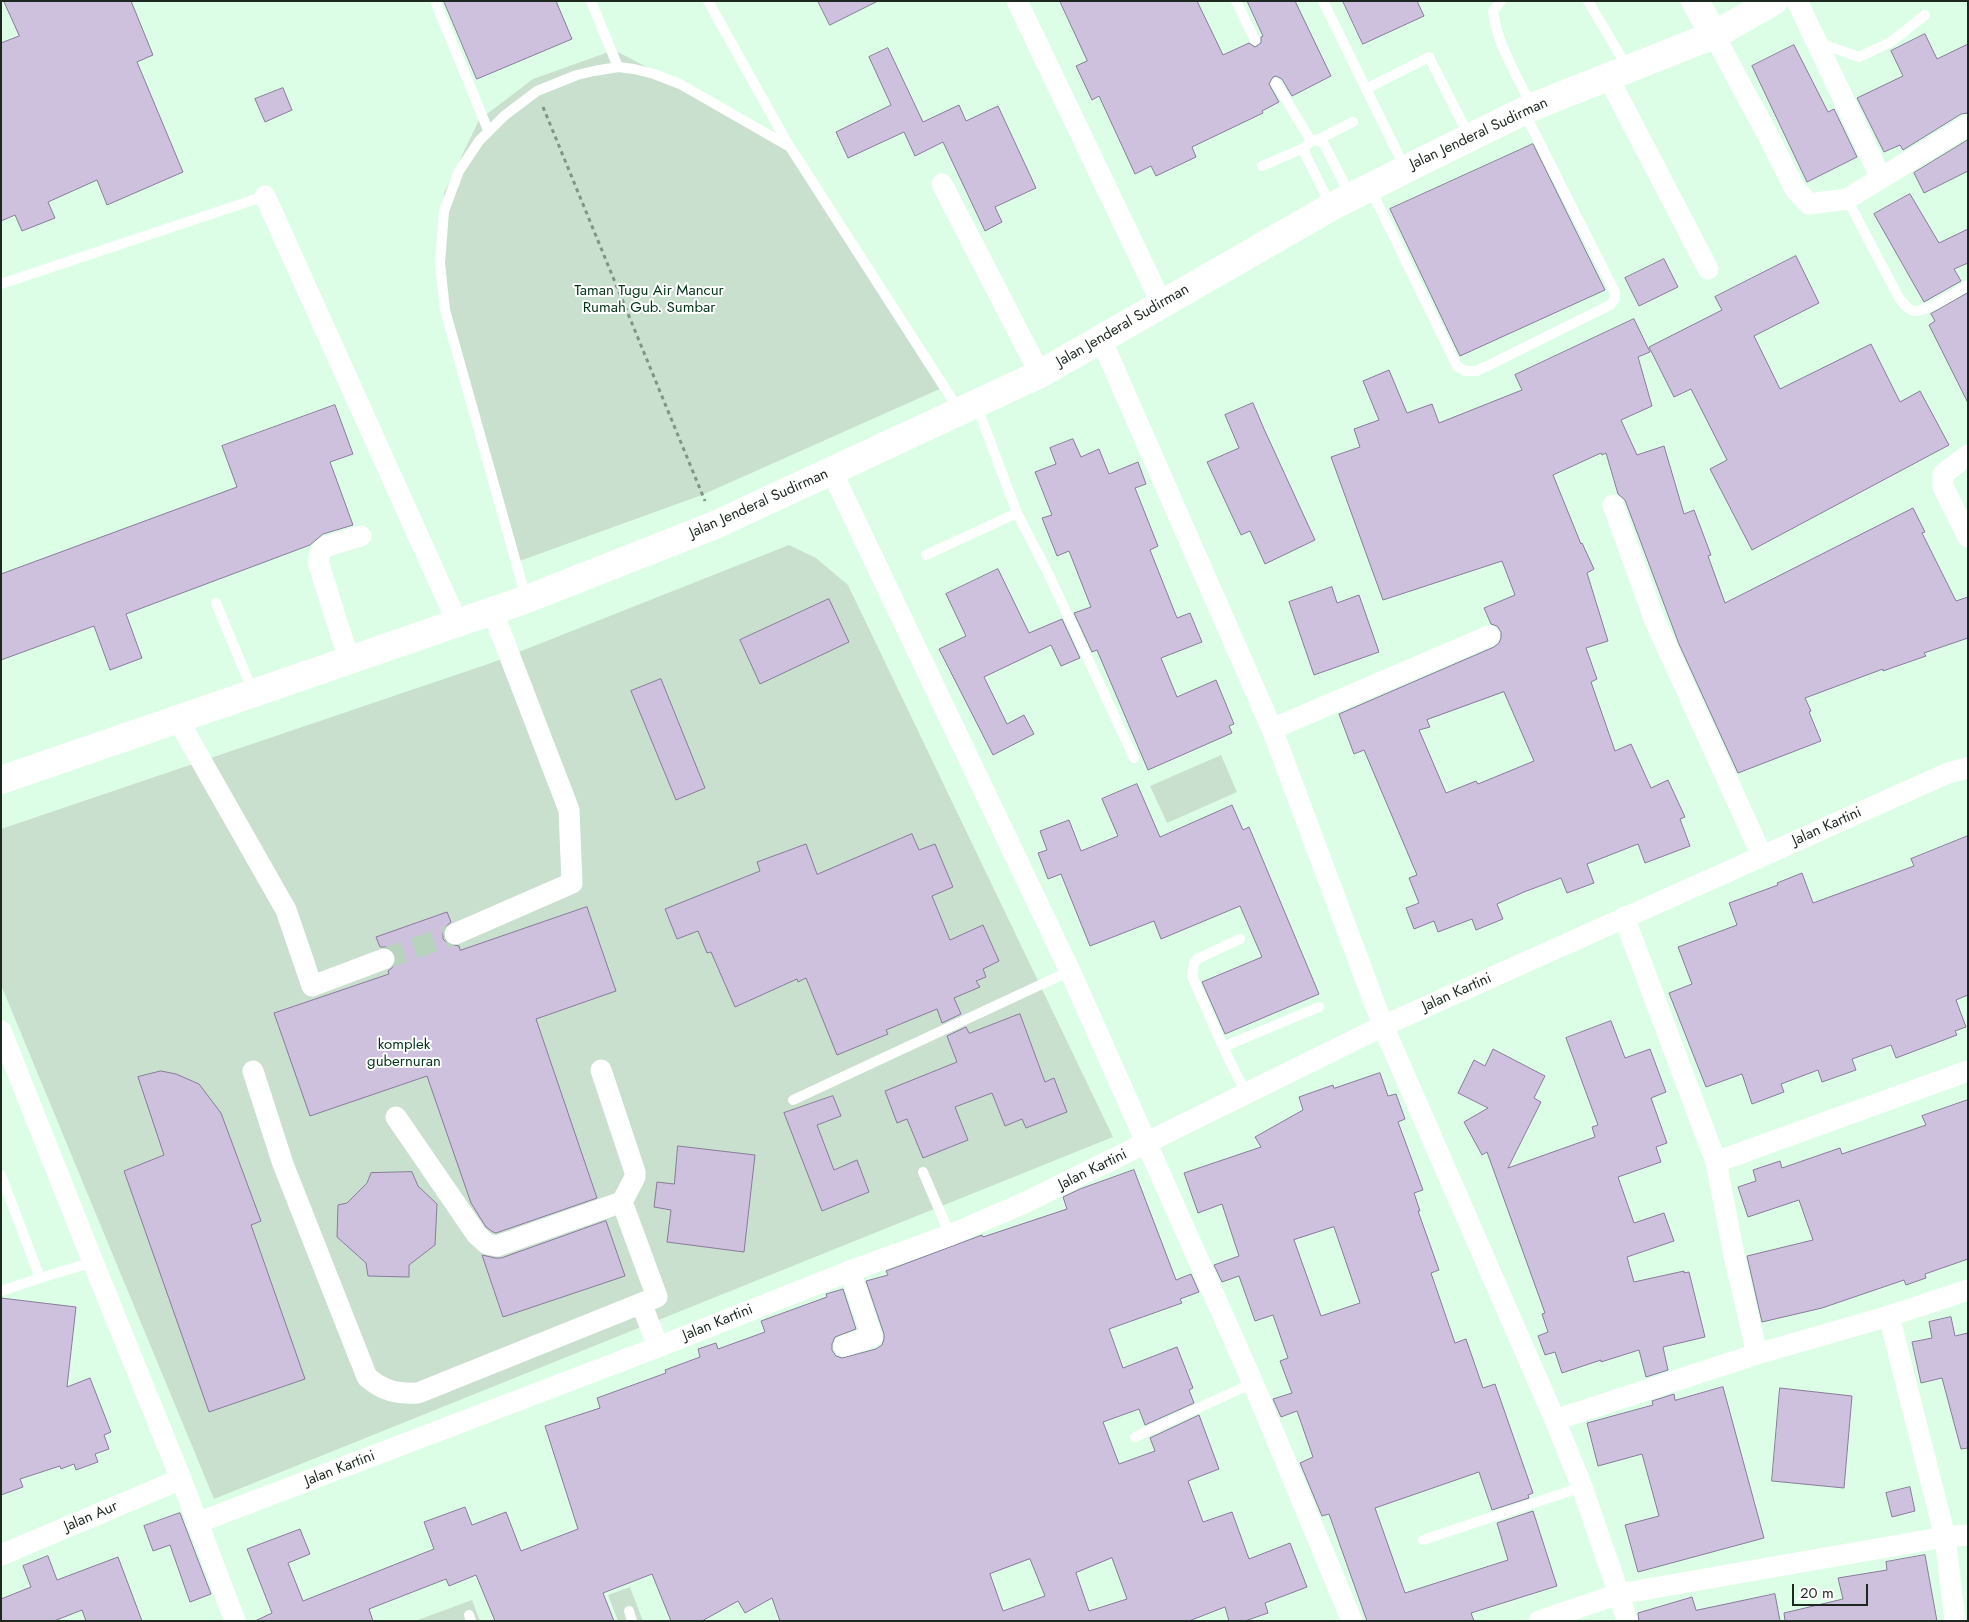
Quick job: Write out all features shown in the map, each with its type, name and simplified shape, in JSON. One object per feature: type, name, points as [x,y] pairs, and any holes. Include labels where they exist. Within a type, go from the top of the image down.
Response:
[{"type":"main road","points":[[1695,1],[1714,35]]},
{"type":"main road","name":"Jalan Jenderal Sudirman","points":[[1,780],[527,599],[715,525],[1040,374],[1351,197],[1406,169],[1528,109],[1714,35],[1774,1]]},
{"type":"street","points":[[1017,1],[1162,304]]},
{"type":"street","points":[[1797,1],[1881,178]]},
{"type":"street","points":[[1714,35],[1795,189],[1809,204],[1847,199],[1968,125]]},
{"type":"street","points":[[1618,73],[1708,270]]},
{"type":"street","points":[[942,184],[1040,374]]},
{"type":"street","points":[[265,196],[457,622]]},
{"type":"street","points":[[1101,339],[1272,729],[1383,1026],[1555,1420],[1582,1487],[1628,1621]]},
{"type":"street","points":[[1968,455],[1943,474],[1943,487],[1968,537]]},
{"type":"street","points":[[832,472],[1070,971],[1148,1143],[1252,1382],[1351,1620]]},
{"type":"street","points":[[1614,505],[1655,621],[1762,856]]},
{"type":"street","points":[[348,660],[319,565],[319,555],[323,548],[327,546],[361,536]]},
{"type":"street","points":[[455,934],[572,883],[569,810],[492,610]]},
{"type":"street","points":[[1272,729],[1489,636]]},
{"type":"street","points":[[178,720],[286,910],[312,986],[384,959]]},
{"type":"street","name":"Jalan Kartini","points":[[197,1524],[658,1347],[850,1271],[950,1235],[1024,1203],[1383,1026],[1948,773],[1968,768]]},
{"type":"street","points":[[1624,917],[1716,1162],[1734,1255],[1757,1354]]},
{"type":"street","points":[[1,1031],[92,1262],[181,1479],[235,1621]]},
{"type":"street","points":[[396,1117],[477,1235],[487,1244],[497,1246],[622,1202],[635,1177],[635,1172],[601,1070]]},
{"type":"street","points":[[252,1071],[283,1164],[367,1377],[380,1387],[394,1392],[418,1393],[654,1300],[657,1294],[622,1202]]},
{"type":"street","points":[[1716,1162],[1968,1071]]},
{"type":"street","points":[[844,1346],[872,1337],[850,1271]]},
{"type":"street","points":[[1555,1420],[1757,1354],[1889,1316],[1968,1290]]},
{"type":"street","points":[[642,1305],[658,1347]]},
{"type":"street","points":[[1889,1316],[1945,1537],[1955,1621]]},
{"type":"street","name":"Jalan Aur","points":[[1,1555],[181,1479]]},
{"type":"street","points":[[1539,1621],[1618,1594],[1945,1537],[1968,1535]]},
{"type":"lane","points":[[435,1],[488,130]]},
{"type":"lane","points":[[591,1],[618,67]]},
{"type":"lane","points":[[708,1],[790,147],[968,407],[1134,758]]},
{"type":"lane","points":[[1236,1],[1254,40]]},
{"type":"lane","points":[[1323,1],[1406,169]]},
{"type":"lane","points":[[1311,143],[1324,144],[1351,197],[1457,366],[1465,371],[1477,372],[1610,305],[1615,299],[1615,292],[1528,109],[1495,26],[1493,10],[1500,1]]},
{"type":"lane","points":[[1588,1],[1618,73]]},
{"type":"lane","points":[[1816,42],[1859,57],[1891,42],[1925,15]]},
{"type":"lane","points":[[1366,89],[1429,57],[1469,138]]},
{"type":"lane","points":[[527,599],[445,310],[441,282],[440,263],[443,220],[447,201],[459,171],[468,155],[488,130],[537,91],[577,75],[618,67],[654,74],[680,84],[790,147]]},
{"type":"lane","points":[[1276,83],[1311,143]]},
{"type":"lane","points":[[1262,166],[1353,122]]},
{"type":"lane","points":[[1311,143],[1306,156],[1351,197]]},
{"type":"lane","points":[[1,284],[265,196]]},
{"type":"lane","points":[[1847,199],[1899,298],[1907,307],[1914,311],[1927,308],[1968,285]]},
{"type":"lane","points":[[926,554],[1017,513]]},
{"type":"lane","points":[[216,603],[254,693]]},
{"type":"lane","points":[[1240,939],[1201,956],[1194,964],[1192,970],[1194,982],[1246,1094]]},
{"type":"lane","points":[[793,1100],[1070,971]]},
{"type":"lane","points":[[1223,1047],[1319,1007]]},
{"type":"lane","points":[[923,1172],[950,1235]]},
{"type":"lane","points":[[1,1175],[40,1278]]},
{"type":"lane","points":[[1,1291],[92,1262]]},
{"type":"lane","points":[[1135,1437],[1252,1382]]},
{"type":"lane","points":[[1422,1540],[1582,1487]]},
{"type":"path","points":[[537,91],[715,525]]},
{"type":"green space","name":"Taman Tugu Air Mancur Rumah Gub. Sumbar","points":[[614,50],[782,137],[942,388],[702,495],[514,563],[439,288],[444,193],[479,120],[533,79]]},
{"type":"green space","name":"komplek gubernuran","points":[[789,545],[816,558],[848,585],[1113,1137],[214,1499],[1,985],[1,829],[491,663]]},
{"type":"green space","points":[[1221,755],[1237,792],[1167,823],[1150,786]]},
{"type":"green space","points":[[630,1587],[643,1621],[618,1621],[608,1595]]},
{"type":"green space","points":[[472,1600],[480,1621],[415,1621]]},
{"type":"building","points":[[4,1],[131,1],[153,55],[137,62],[183,172],[107,205],[97,180],[48,202],[55,218],[22,231],[15,215],[1,221],[1,43],[19,36]]},
{"type":"building","points":[[444,1],[556,1],[572,39],[477,79]]},
{"type":"building","points":[[818,1],[878,1],[830,25]]},
{"type":"building","points":[[1060,1],[1197,1],[1223,55],[1249,43],[1255,47],[1261,43],[1261,37],[1263,36],[1247,1],[1295,1],[1331,76],[1292,96],[1282,79],[1276,76],[1273,77],[1269,84],[1279,102],[1262,111],[1263,113],[1192,147],[1196,157],[1156,176],[1151,166],[1135,174],[1099,96],[1092,100],[1076,66],[1087,61]]},
{"type":"building","points":[[1343,1],[1417,1],[1424,16],[1363,44]]},
{"type":"building","points":[[1925,34],[1937,59],[1968,44],[1968,113],[1961,114],[1903,150],[1900,145],[1884,152],[1857,98],[1903,76],[1891,51]]},
{"type":"building","points":[[1794,45],[1828,112],[1834,109],[1857,157],[1807,182],[1752,66]]},
{"type":"building","points":[[888,48],[923,122],[959,105],[966,121],[998,106],[1036,188],[995,207],[1002,222],[985,231],[943,142],[915,156],[904,132],[848,158],[836,132],[891,105],[869,57]]},
{"type":"building","points":[[283,88],[292,110],[265,122],[255,99]]},
{"type":"building","points":[[1968,140],[1968,171],[1924,193],[1914,173]]},
{"type":"building","points":[[1533,144],[1605,290],[1460,356],[1390,209]]},
{"type":"building","points":[[1910,194],[1939,243],[1968,229],[1968,263],[1954,269],[1961,281],[1924,302],[1874,214]]},
{"type":"building","points":[[1796,256],[1819,303],[1754,336],[1780,389],[1871,344],[1900,402],[1920,391],[1949,445],[1752,550],[1710,469],[1727,460],[1691,389],[1674,397],[1649,347],[1722,310],[1715,297]]},
{"type":"building","points":[[1664,259],[1678,287],[1639,306],[1625,278]]},
{"type":"building","points":[[1968,293],[1968,403],[1929,325],[1935,321],[1931,314]]},
{"type":"building","points":[[1634,319],[1650,352],[1638,357],[1652,406],[1621,420],[1637,455],[1664,446],[1684,514],[1694,510],[1711,555],[1708,556],[1725,603],[1913,508],[1925,532],[1922,533],[1956,601],[1968,597],[1968,638],[1924,653],[1926,656],[1883,671],[1883,669],[1805,698],[1821,741],[1738,773],[1679,644],[1625,500],[1618,494],[1606,453],[1602,455],[1601,453],[1553,475],[1581,544],[1594,569],[1587,573],[1608,641],[1586,648],[1597,679],[1591,682],[1615,751],[1631,744],[1651,788],[1668,780],[1685,817],[1680,819],[1690,846],[1645,863],[1638,844],[1587,864],[1594,883],[1567,893],[1561,878],[1524,892],[1497,904],[1503,919],[1476,930],[1472,919],[1438,932],[1434,921],[1414,929],[1406,908],[1419,903],[1409,878],[1417,875],[1364,750],[1354,754],[1339,714],[1494,647],[1499,643],[1501,632],[1497,626],[1491,624],[1484,608],[1515,595],[1502,561],[1383,600],[1331,457],[1360,447],[1354,429],[1379,420],[1363,381],[1389,370],[1407,413],[1432,404],[1439,423],[1522,390],[1515,375]],"holes":[[[1504,692],[1534,761],[1478,784],[1476,781],[1446,793],[1419,730],[1430,727],[1427,720]]]},
{"type":"building","points":[[1253,403],[1315,540],[1265,564],[1250,531],[1241,535],[1207,462],[1239,448],[1225,415]]},
{"type":"building","points":[[335,405],[353,454],[330,462],[353,525],[323,534],[310,545],[126,614],[142,658],[110,670],[94,626],[1,660],[1,574],[237,487],[222,446]]},
{"type":"building","points":[[1073,439],[1081,457],[1099,449],[1109,474],[1138,462],[1146,484],[1135,488],[1158,546],[1150,550],[1177,618],[1190,613],[1202,642],[1161,658],[1177,697],[1216,680],[1234,724],[1229,726],[1232,733],[1148,770],[1097,650],[1092,652],[1074,613],[1091,607],[1069,551],[1057,556],[1042,518],[1052,515],[1035,472],[1056,464],[1050,448]]},
{"type":"building","points":[[998,569],[1029,633],[1062,619],[1080,658],[1061,666],[1051,645],[984,677],[1007,724],[1024,715],[1034,734],[993,755],[939,649],[966,636],[946,594]]},
{"type":"building","points":[[1332,587],[1337,603],[1359,595],[1379,652],[1314,675],[1289,602]]},
{"type":"building","points":[[829,599],[849,642],[760,684],[740,640]]},
{"type":"building","points":[[661,679],[705,788],[676,800],[631,691]]},
{"type":"building","points":[[1137,784],[1160,837],[1232,805],[1243,830],[1249,827],[1319,994],[1225,1034],[1202,982],[1262,957],[1240,906],[1161,939],[1154,921],[1090,946],[1061,874],[1048,879],[1038,853],[1047,850],[1040,831],[1069,820],[1081,851],[1118,836],[1102,799]]},
{"type":"building","points":[[912,834],[919,850],[935,844],[953,887],[932,896],[950,940],[983,925],[999,961],[983,969],[986,977],[976,981],[980,987],[954,998],[961,1014],[942,1023],[937,1009],[886,1030],[888,1034],[837,1055],[806,978],[798,982],[797,979],[735,1007],[711,952],[707,953],[698,931],[677,939],[665,909],[760,871],[757,862],[806,844],[817,874]]},
{"type":"building","points":[[1968,836],[1968,995],[1956,1000],[1966,1027],[1955,1031],[1957,1035],[1896,1058],[1891,1045],[1852,1059],[1856,1070],[1822,1082],[1818,1070],[1781,1084],[1784,1092],[1752,1104],[1742,1074],[1706,1087],[1669,993],[1692,984],[1678,947],[1737,925],[1729,903],[1778,885],[1777,883],[1802,873],[1813,903],[1914,866],[1911,859]]},
{"type":"building","points":[[587,907],[616,991],[536,1019],[597,1198],[496,1233],[486,1227],[471,1203],[427,1076],[310,1116],[274,1013],[389,974],[388,971],[396,962],[396,955],[392,949],[380,947],[376,937],[447,912],[451,922],[445,927],[443,939],[448,944],[459,946],[460,950]]},
{"type":"building","points":[[1020,1014],[1045,1082],[1054,1078],[1067,1112],[1026,1128],[1022,1119],[1005,1126],[992,1093],[955,1107],[968,1140],[923,1158],[907,1119],[897,1123],[885,1091],[957,1062],[947,1036],[966,1027],[969,1033]]},
{"type":"building","points":[[1611,1021],[1625,1058],[1650,1049],[1666,1092],[1651,1098],[1667,1143],[1656,1147],[1661,1162],[1618,1177],[1634,1223],[1664,1213],[1674,1241],[1627,1257],[1634,1282],[1684,1271],[1684,1273],[1689,1272],[1705,1337],[1663,1347],[1668,1370],[1646,1377],[1639,1350],[1562,1373],[1555,1352],[1545,1355],[1538,1336],[1548,1332],[1542,1314],[1545,1313],[1487,1152],[1482,1155],[1464,1122],[1488,1108],[1458,1093],[1474,1060],[1485,1066],[1493,1049],[1545,1076],[1534,1098],[1541,1102],[1508,1168],[1595,1137],[1592,1127],[1598,1125],[1566,1038]]},
{"type":"building","points":[[161,1071],[176,1074],[199,1084],[221,1113],[261,1221],[251,1225],[305,1379],[209,1412],[124,1171],[164,1155],[138,1077]]},
{"type":"building","points":[[1380,1073],[1388,1096],[1396,1094],[1405,1119],[1398,1122],[1423,1190],[1414,1193],[1420,1211],[1418,1211],[1439,1270],[1431,1273],[1455,1343],[1466,1339],[1483,1388],[1495,1384],[1533,1493],[1528,1495],[1529,1498],[1492,1510],[1479,1472],[1375,1508],[1405,1593],[1508,1560],[1497,1523],[1533,1511],[1557,1586],[1471,1613],[1474,1621],[1367,1621],[1329,1514],[1322,1516],[1300,1463],[1313,1457],[1297,1411],[1281,1417],[1273,1399],[1292,1393],[1280,1361],[1288,1358],[1273,1315],[1255,1321],[1239,1276],[1222,1282],[1214,1265],[1239,1256],[1222,1204],[1198,1213],[1184,1173],[1261,1147],[1255,1137],[1303,1110],[1299,1097],[1333,1085],[1334,1088]],"holes":[[[1334,1227],[1360,1303],[1321,1316],[1294,1240]]]},
{"type":"building","points":[[833,1096],[841,1116],[817,1125],[834,1170],[857,1160],[869,1192],[822,1211],[784,1113]]},
{"type":"building","points":[[1968,1100],[1968,1259],[1925,1274],[1926,1278],[1906,1285],[1904,1280],[1822,1308],[1762,1322],[1747,1256],[1813,1240],[1799,1200],[1748,1217],[1738,1187],[1756,1181],[1753,1170],[1780,1161],[1782,1168],[1840,1148],[1842,1154],[1926,1125],[1922,1116]]},
{"type":"building","points":[[678,1146],[755,1155],[744,1252],[667,1242],[671,1210],[654,1207],[657,1182],[674,1184]]},
{"type":"building","points":[[1134,1170],[1176,1280],[1191,1274],[1199,1292],[1180,1299],[1182,1303],[1109,1329],[1123,1368],[1177,1347],[1193,1388],[1189,1390],[1194,1403],[1145,1425],[1139,1409],[1103,1422],[1119,1464],[1155,1451],[1150,1438],[1199,1415],[1219,1469],[1188,1481],[1203,1522],[1232,1512],[1249,1559],[1290,1543],[1307,1587],[1265,1603],[1268,1613],[1245,1621],[1229,1621],[1225,1607],[1189,1621],[780,1621],[772,1598],[745,1613],[738,1601],[702,1621],[671,1621],[652,1574],[603,1593],[614,1621],[495,1621],[476,1575],[449,1586],[446,1579],[369,1609],[373,1621],[255,1621],[272,1613],[247,1549],[300,1529],[310,1554],[288,1563],[303,1601],[434,1549],[424,1522],[465,1507],[472,1525],[506,1512],[521,1551],[578,1529],[545,1426],[600,1408],[597,1398],[666,1373],[665,1370],[700,1357],[698,1349],[716,1343],[718,1349],[765,1332],[761,1321],[827,1297],[826,1294],[843,1289],[856,1329],[835,1337],[832,1350],[836,1356],[842,1358],[876,1349],[882,1345],[884,1334],[866,1281],[888,1275],[886,1271],[982,1235],[983,1237],[1067,1209],[1063,1197]],"holes":[[[1112,1558],[1127,1599],[1089,1611],[1076,1573]],[[1030,1559],[1045,1596],[1003,1611],[990,1574]]]},
{"type":"building","points":[[412,1172],[418,1186],[437,1204],[435,1245],[409,1265],[409,1277],[368,1276],[366,1263],[337,1237],[338,1205],[347,1203],[367,1183],[371,1173]]},
{"type":"building","points":[[606,1221],[625,1276],[503,1317],[482,1255],[501,1258]]},
{"type":"building","points":[[1,1298],[76,1307],[67,1387],[90,1378],[111,1432],[104,1435],[109,1449],[95,1454],[98,1462],[76,1470],[74,1464],[61,1469],[60,1466],[20,1479],[23,1487],[1,1495]]},
{"type":"building","points":[[1951,1317],[1955,1336],[1968,1333],[1968,1448],[1961,1449],[1942,1378],[1921,1383],[1912,1342],[1932,1338],[1929,1322]]},
{"type":"building","points":[[1723,1387],[1764,1538],[1638,1572],[1625,1525],[1659,1516],[1642,1454],[1598,1466],[1587,1423],[1653,1405],[1652,1401],[1674,1394],[1675,1400]]},
{"type":"building","points":[[1780,1388],[1852,1396],[1844,1488],[1772,1481]]},
{"type":"building","points":[[1910,1487],[1915,1511],[1892,1517],[1886,1493]]},
{"type":"building","points":[[180,1513],[211,1594],[190,1602],[170,1545],[153,1551],[144,1526]]},
{"type":"building","points":[[1925,1555],[1937,1621],[1785,1621],[1784,1613],[1843,1599],[1838,1578],[1887,1570],[1886,1562]]},
{"type":"building","points":[[48,1556],[57,1580],[118,1557],[142,1621],[86,1621],[82,1610],[54,1621],[1,1621],[1,1599],[31,1587],[23,1566]]},
{"type":"building","points":[[1775,1594],[1780,1621],[1639,1621],[1638,1613],[1692,1597],[1696,1610]]},
{"type":"tunnel","points":[[384,959],[455,934]]}]
